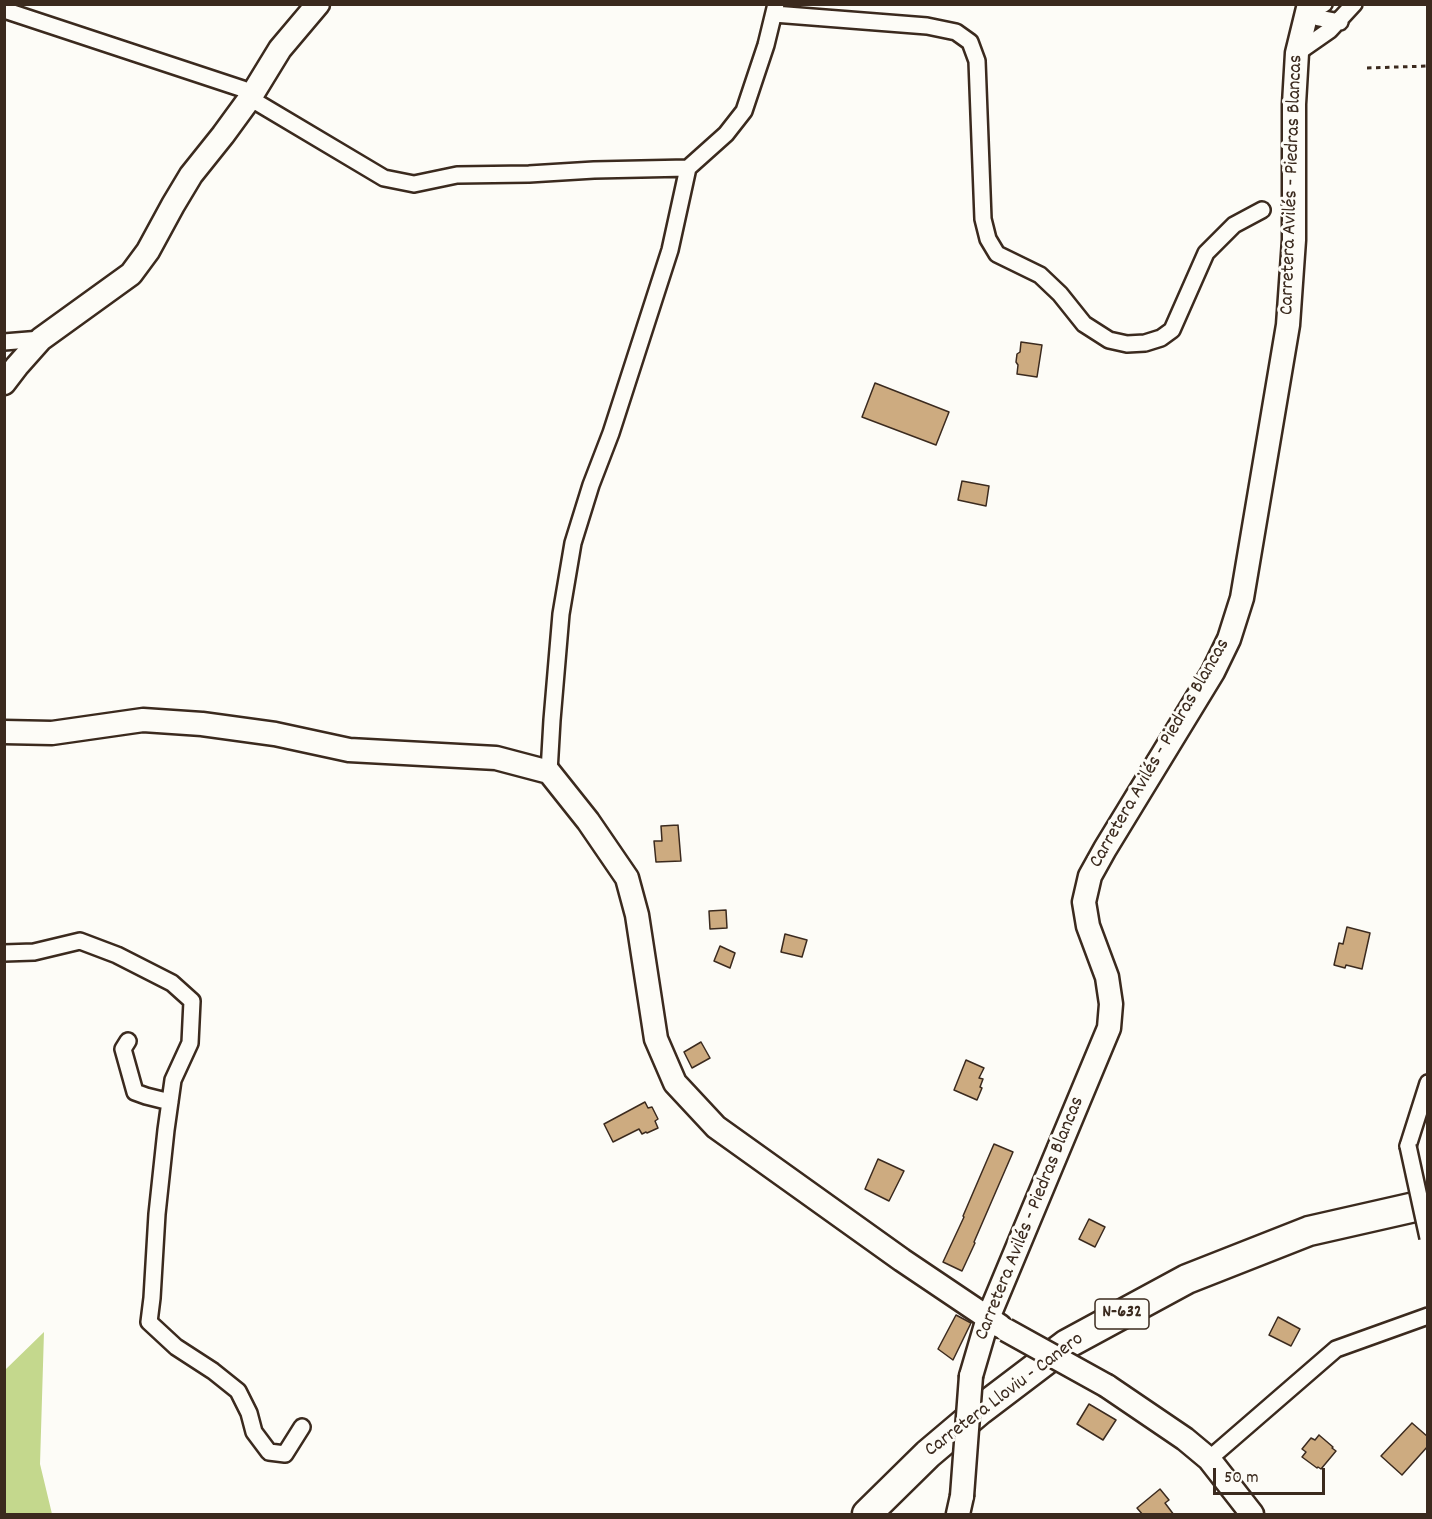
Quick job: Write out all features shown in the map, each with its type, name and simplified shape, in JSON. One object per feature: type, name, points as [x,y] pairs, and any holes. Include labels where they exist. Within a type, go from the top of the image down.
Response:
[{"type":"highway","name":"Carretera Lloviu - Canero","points":[[867,1515],[928,1454],[980,1410],[1067,1344],[1187,1279],[1309,1231],[1428,1204]]},
{"type":"street","points":[[4,383],[41,339],[131,274],[148,251],[191,175],[250,98],[280,49],[318,4]]},
{"type":"street","points":[[1313,7],[1319,18],[1347,9]]},
{"type":"street","name":"Carretera Avilés - Piedras Blancas","points":[[960,1505],[971,1376],[997,1324],[1109,1028],[1111,1004],[1107,977],[1088,926],[1084,902],[1090,876],[1213,672],[1229,639],[1242,598],[1288,325],[1294,240],[1294,105],[1297,53],[1313,7]]},
{"type":"street","points":[[549,772],[561,614],[573,543],[670,250],[688,168],[726,134],[744,111],[766,45],[775,9],[927,26],[956,32],[970,42],[977,61],[983,219],[988,239],[997,254],[1040,275],[1060,294],[1084,324],[1109,340],[1127,344],[1145,343],[1161,338],[1172,330],[1206,253],[1234,225],[1262,210]]},
{"type":"street","points":[[1297,53],[1330,30],[1347,9]]},
{"type":"street","points":[[4,10],[243,89],[250,98],[384,178],[414,184],[457,175],[688,168]]},
{"type":"street","points":[[4,342],[41,339]]},
{"type":"street","points":[[4,732],[52,733],[143,720],[202,724],[274,734],[349,750],[496,758],[549,772],[588,821],[627,878],[637,915],[656,1039],[675,1083],[716,1127],[902,1260],[997,1324],[1107,1386],[1185,1439],[1209,1460],[1252,1515]]},
{"type":"street","points":[[4,953],[34,952],[81,941],[117,955],[172,983],[192,1001],[190,1043],[173,1080],[170,1102],[157,1214],[149,1322],[176,1347],[213,1371],[238,1391],[249,1413],[254,1432],[269,1452],[285,1455],[302,1427]]},
{"type":"street","points":[[128,1041],[123,1049],[135,1092],[170,1102]]},
{"type":"street","points":[[1428,1083],[1408,1146],[1428,1238]]},
{"type":"street","points":[[1209,1460],[1336,1349],[1428,1316]]},
{"type":"path","points":[[1367,68],[1428,66]]},
{"type":"green space","points":[[44,1332],[40,1464],[52,1514],[5,1514],[5,1370]]},
{"type":"building","points":[[1021,342],[1042,345],[1037,377],[1017,374],[1017,354],[1020,352]]},
{"type":"building","points":[[875,383],[949,412],[936,445],[862,417]]},
{"type":"building","points":[[962,481],[989,486],[986,506],[958,500]]},
{"type":"building","points":[[678,825],[681,861],[656,862],[654,841],[662,841],[661,826]]},
{"type":"building","points":[[726,910],[727,928],[710,929],[709,911]]},
{"type":"building","points":[[1347,927],[1370,933],[1362,969],[1334,965],[1339,943],[1343,944]]},
{"type":"building","points":[[785,934],[807,940],[802,957],[781,952]]},
{"type":"building","points":[[720,946],[735,953],[730,968],[714,961]]},
{"type":"building","points":[[701,1042],[710,1058],[692,1068],[684,1052]]},
{"type":"building","points":[[966,1060],[984,1068],[979,1078],[983,1079],[977,1100],[954,1090]]},
{"type":"building","points":[[645,1102],[648,1108],[652,1107],[658,1119],[655,1121],[658,1128],[642,1134],[639,1129],[613,1142],[604,1124]]},
{"type":"building","points":[[994,1144],[1013,1152],[962,1271],[943,1262]]},
{"type":"building","points":[[878,1159],[904,1171],[889,1201],[865,1189]]},
{"type":"building","points":[[1089,1219],[1105,1227],[1095,1247],[1079,1239]]},
{"type":"building","points":[[956,1315],[971,1323],[953,1360],[938,1349]]},
{"type":"building","points":[[1278,1317],[1300,1329],[1291,1346],[1269,1335]]},
{"type":"building","points":[[1089,1404],[1116,1420],[1103,1440],[1077,1424]]},
{"type":"building","points":[[1412,1423],[1428,1437],[1428,1446],[1402,1475],[1381,1456]]},
{"type":"building","points":[[1319,1435],[1336,1451],[1321,1469],[1302,1457],[1306,1452],[1302,1449],[1311,1438],[1315,1440]]},
{"type":"building","points":[[1160,1489],[1169,1500],[1165,1503],[1174,1515],[1143,1515],[1137,1508]]}]
